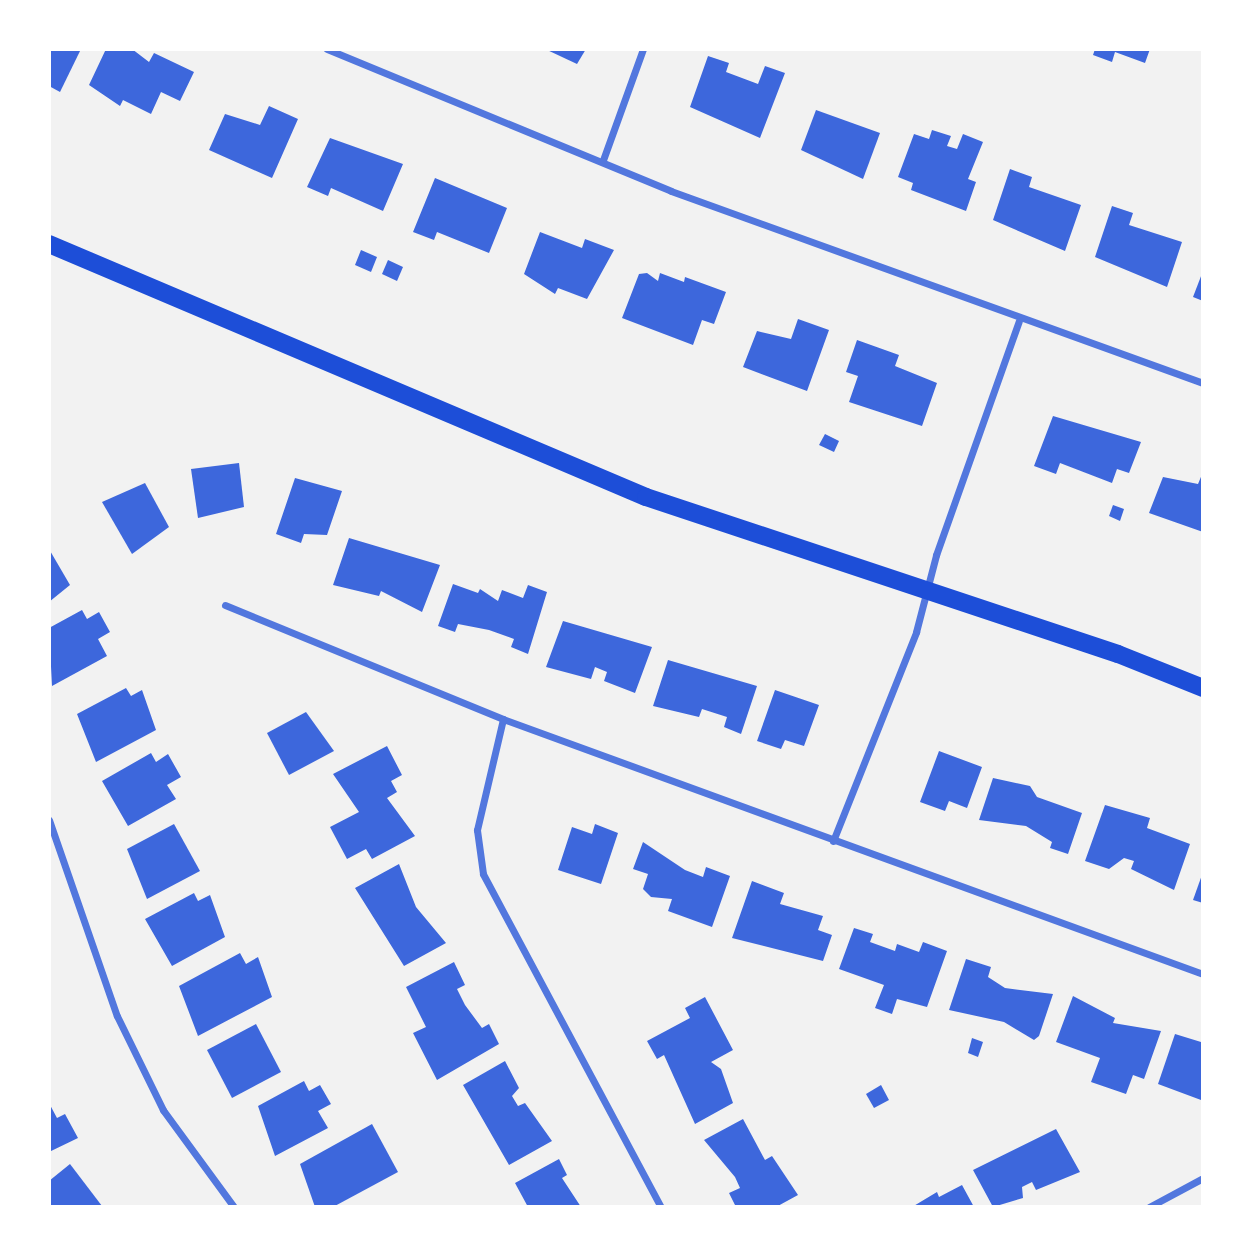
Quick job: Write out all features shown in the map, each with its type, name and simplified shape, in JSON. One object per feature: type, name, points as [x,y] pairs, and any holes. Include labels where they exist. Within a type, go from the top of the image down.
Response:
[{"type":"main road","points":[[49,244],[513,445],[926,593],[1118,654],[1203,688]]},
{"type":"street","points":[[327,49],[603,160],[1019,321],[1203,383]]},
{"type":"street","points":[[603,160],[643,49]]},
{"type":"street","points":[[832,841],[926,593],[1019,321]]},
{"type":"street","points":[[225,606],[503,719],[1203,974]]},
{"type":"street","points":[[503,719],[477,830],[483,874],[661,1207]]},
{"type":"street","points":[[49,820],[123,1028],[163,1110],[234,1207]]},
{"type":"street","points":[[1149,1207],[1203,1178]]},
{"type":"building","points":[[49,49],[81,49],[60,92],[49,86]]},
{"type":"building","points":[[106,49],[132,49],[149,62],[154,53],[194,72],[180,101],[161,92],[151,114],[123,100],[120,106],[89,85]]},
{"type":"building","points":[[545,49],[586,49],[577,64]]},
{"type":"building","points":[[1095,49],[1150,49],[1145,63],[1115,52],[1112,62],[1093,55]]},
{"type":"building","points":[[708,56],[729,63],[726,72],[758,84],[765,66],[785,73],[760,138],[690,107]]},
{"type":"building","points":[[269,106],[298,119],[272,178],[209,150],[225,114],[260,125]]},
{"type":"building","points":[[816,110],[880,133],[863,179],[801,150]]},
{"type":"building","points":[[932,130],[951,136],[947,146],[957,149],[963,134],[983,142],[968,179],[976,182],[966,211],[911,190],[913,183],[898,177],[914,134],[929,139]]},
{"type":"building","points":[[330,138],[403,164],[383,211],[331,188],[328,196],[307,187]]},
{"type":"building","points":[[1010,169],[1032,177],[1029,187],[1081,205],[1065,251],[993,220]]},
{"type":"building","points":[[435,178],[507,208],[489,253],[437,232],[434,240],[413,232]]},
{"type":"building","points":[[1112,206],[1133,213],[1129,225],[1182,242],[1167,287],[1095,257]]},
{"type":"building","points":[[540,232],[582,248],[585,239],[614,250],[587,299],[558,288],[555,294],[524,274]]},
{"type":"building","points":[[361,250],[377,257],[371,272],[355,265]]},
{"type":"building","points":[[388,260],[403,267],[397,281],[382,274]]},
{"type":"building","points":[[1203,271],[1203,301],[1193,297]]},
{"type":"building","points":[[647,273],[658,281],[660,273],[684,282],[685,277],[726,292],[714,324],[702,320],[693,345],[622,318],[639,274]]},
{"type":"building","points":[[798,319],[829,330],[807,391],[743,367],[757,331],[791,339]]},
{"type":"building","points":[[857,340],[899,355],[895,366],[937,383],[922,426],[849,402],[858,376],[846,372]]},
{"type":"building","points":[[1053,416],[1141,442],[1129,473],[1117,469],[1112,483],[1060,463],[1056,474],[1034,466]]},
{"type":"building","points":[[825,434],[839,441],[834,452],[819,445]]},
{"type":"building","points":[[239,463],[244,507],[198,518],[191,469]]},
{"type":"building","points":[[1203,472],[1203,532],[1149,513],[1163,477],[1198,484]]},
{"type":"building","points":[[295,478],[342,491],[327,535],[304,534],[301,543],[276,534]]},
{"type":"building","points":[[145,483],[169,527],[132,554],[102,502]]},
{"type":"building","points":[[1113,505],[1124,509],[1120,521],[1109,516]]},
{"type":"building","points":[[349,538],[440,565],[422,612],[381,591],[379,596],[333,585]]},
{"type":"building","points":[[49,549],[70,585],[49,602]]},
{"type":"building","points":[[453,584],[478,593],[480,589],[498,601],[502,590],[523,598],[528,585],[547,592],[528,654],[511,647],[514,639],[489,630],[458,624],[455,632],[438,626]]},
{"type":"building","points":[[82,610],[87,619],[99,612],[110,632],[98,639],[107,656],[52,686],[49,628]]},
{"type":"building","points":[[563,621],[652,647],[635,693],[604,681],[607,672],[595,667],[591,679],[546,667]]},
{"type":"building","points":[[668,660],[757,686],[741,734],[724,727],[727,717],[702,709],[699,717],[653,706]]},
{"type":"building","points":[[126,688],[131,696],[142,690],[156,730],[96,762],[77,714]]},
{"type":"building","points":[[775,690],[819,705],[804,746],[785,740],[781,749],[757,741]]},
{"type":"building","points":[[306,712],[334,751],[289,775],[267,733]]},
{"type":"building","points":[[387,746],[402,775],[391,781],[397,792],[387,798],[415,836],[372,859],[366,849],[347,859],[330,827],[359,812],[333,774]]},
{"type":"building","points":[[939,751],[982,767],[967,808],[949,801],[945,811],[920,802]]},
{"type":"building","points":[[151,753],[156,762],[168,754],[181,777],[167,785],[176,799],[128,826],[102,781]]},
{"type":"building","points":[[993,778],[1030,786],[1037,797],[1082,813],[1068,854],[1050,848],[1052,842],[1026,826],[979,820]]},
{"type":"building","points":[[1105,805],[1150,818],[1147,828],[1190,844],[1174,890],[1131,869],[1134,861],[1124,858],[1109,869],[1085,861]]},
{"type":"building","points":[[174,824],[200,871],[147,899],[127,849]]},
{"type":"building","points":[[595,824],[618,833],[601,884],[558,870],[572,827],[592,834]]},
{"type":"building","points":[[643,842],[685,870],[703,877],[706,867],[730,876],[712,927],[668,911],[672,899],[651,897],[643,889],[648,874],[633,869]]},
{"type":"building","points":[[399,864],[416,907],[446,943],[404,966],[355,888]]},
{"type":"building","points":[[1203,872],[1203,903],[1193,900]]},
{"type":"building","points":[[752,881],[784,893],[780,904],[823,916],[818,930],[832,935],[823,961],[732,938]]},
{"type":"building","points":[[194,893],[198,901],[210,895],[225,937],[172,966],[145,919]]},
{"type":"building","points":[[854,928],[873,934],[870,942],[895,951],[897,944],[919,952],[923,942],[947,951],[927,1007],[897,999],[892,1014],[875,1008],[884,985],[839,969]]},
{"type":"building","points":[[240,953],[246,964],[258,957],[272,997],[198,1036],[179,986]]},
{"type":"building","points":[[966,959],[991,967],[988,977],[1005,988],[1053,994],[1039,1036],[1034,1040],[1004,1022],[949,1010]]},
{"type":"building","points":[[454,962],[465,985],[457,989],[465,1005],[482,1028],[489,1024],[499,1044],[437,1080],[413,1033],[426,1027],[406,987]]},
{"type":"building","points":[[1073,996],[1115,1018],[1113,1023],[1161,1031],[1144,1079],[1133,1075],[1126,1094],[1091,1082],[1100,1058],[1056,1042]]},
{"type":"building","points":[[705,997],[733,1050],[711,1062],[721,1069],[733,1103],[695,1124],[664,1055],[657,1059],[647,1041],[690,1018],[685,1008]]},
{"type":"building","points":[[256,1024],[281,1072],[232,1098],[207,1050]]},
{"type":"building","points":[[1175,1034],[1201,1042],[1201,1100],[1158,1084]]},
{"type":"building","points":[[972,1038],[983,1042],[978,1057],[968,1053]]},
{"type":"building","points":[[505,1061],[519,1088],[512,1096],[518,1106],[525,1103],[552,1141],[509,1165],[463,1085]]},
{"type":"building","points":[[304,1081],[309,1091],[320,1085],[331,1104],[318,1111],[328,1128],[275,1156],[258,1106]]},
{"type":"building","points":[[881,1085],[889,1100],[874,1108],[866,1094]]},
{"type":"building","points":[[49,1103],[57,1118],[65,1114],[78,1138],[49,1152]]},
{"type":"building","points":[[743,1119],[765,1160],[772,1156],[798,1195],[776,1207],[736,1207],[729,1193],[740,1188],[735,1177],[704,1140]]},
{"type":"building","points":[[372,1124],[398,1172],[333,1207],[315,1207],[300,1164]]},
{"type":"building","points":[[1056,1129],[1080,1172],[1036,1190],[1032,1182],[1022,1187],[1023,1198],[993,1207],[973,1170]]},
{"type":"building","points":[[559,1159],[567,1175],[562,1178],[581,1207],[528,1207],[515,1183]]},
{"type":"building","points":[[70,1164],[101,1207],[49,1207],[49,1181]]},
{"type":"building","points":[[962,1185],[974,1207],[912,1207],[937,1192],[939,1197]]}]
